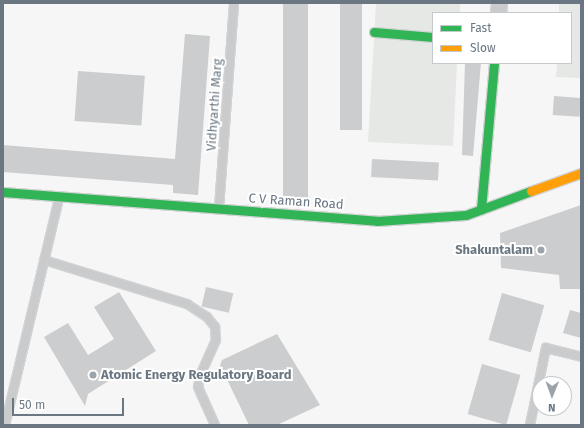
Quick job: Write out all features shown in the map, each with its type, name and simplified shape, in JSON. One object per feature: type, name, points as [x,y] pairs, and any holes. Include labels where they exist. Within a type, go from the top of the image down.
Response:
[{"type":"street","points":[[374,32],[432,37]]},
{"type":"street","points":[[481,209],[494,64]]},
{"type":"street","name":"C V Raman Road","points":[[3,192],[377,221],[466,215],[581,173]]},
{"type":"lane","name":"Vidhyarthi Marg","points":[[219,209],[234,3]]},
{"type":"lane","points":[[5,425],[60,197]]},
{"type":"lane","points":[[44,260],[187,304],[207,317],[215,327],[216,340],[201,373],[198,387],[215,425]]},
{"type":"lane","points":[[530,425],[546,348],[581,357]]},
{"type":"shaded area","points":[[376,3],[460,3],[460,12],[432,12],[432,64],[457,64],[453,146],[368,142]]},
{"type":"shaded area","points":[[559,3],[581,3],[581,78],[556,77],[557,64],[572,64],[572,12],[559,12]]},
{"type":"building","points":[[283,3],[308,3],[308,201],[283,201]]},
{"type":"building","points":[[340,3],[362,3],[362,130],[340,130]]},
{"type":"building","points":[[185,34],[210,36],[198,195],[173,193],[173,185],[3,172],[3,145],[175,159]]},
{"type":"building","points":[[465,64],[481,64],[473,156],[462,155]]},
{"type":"building","points":[[78,71],[145,76],[141,126],[75,121]]},
{"type":"building","points":[[554,96],[581,98],[580,117],[553,115]]},
{"type":"building","points":[[372,159],[439,163],[438,180],[371,177]]},
{"type":"building","name":"Shakuntalam","points":[[581,205],[581,289],[560,289],[559,275],[501,268],[500,233]]},
{"type":"building","points":[[206,287],[233,293],[229,313],[202,306]]},
{"type":"building","name":"Atomic Energy Regulatory Board","points":[[119,292],[156,351],[88,394],[85,406],[44,337],[68,323],[88,355],[114,339],[94,307]]},
{"type":"building","points":[[502,293],[544,305],[531,352],[488,340]]},
{"type":"building","points":[[570,310],[581,313],[581,338],[563,333]]},
{"type":"building","points":[[277,334],[320,405],[277,425],[249,425],[220,365],[222,360]]},
{"type":"building","points":[[482,364],[520,375],[506,425],[468,414]]},
{"type":"traffic: fast","points":[[374,32],[432,37]]},
{"type":"traffic: fast","points":[[481,209],[494,64]]},
{"type":"traffic: fast","points":[[3,192],[377,221],[466,215],[531,191]]},
{"type":"traffic: slow","points":[[531,191],[581,173]]},
{"type":"place","name":"Shakuntalam","points":[[541,250]]},
{"type":"place","name":"Atomic Energy Regulatory Board","points":[[93,375]]}]
